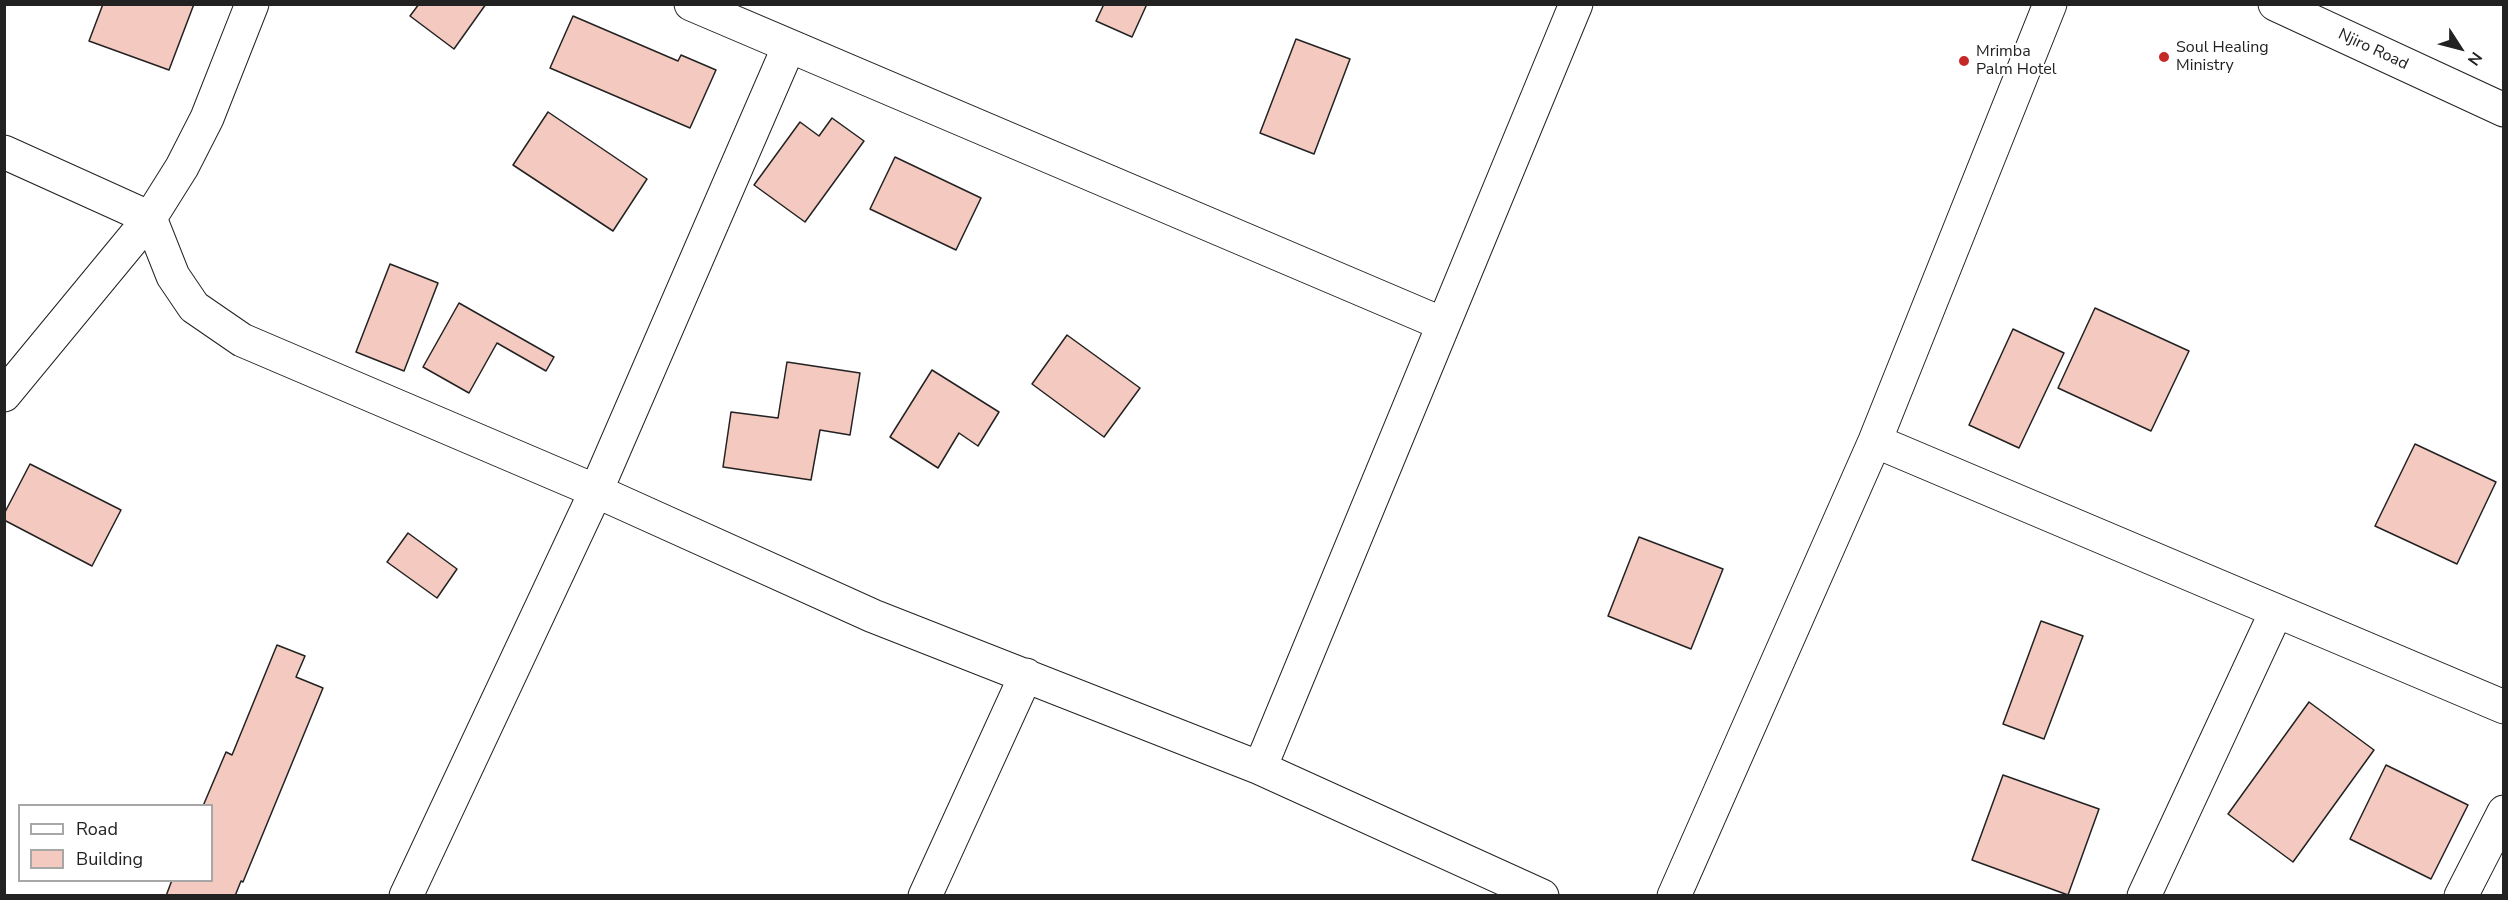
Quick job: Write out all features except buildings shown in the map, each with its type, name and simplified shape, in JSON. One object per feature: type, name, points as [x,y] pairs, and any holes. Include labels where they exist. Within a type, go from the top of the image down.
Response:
[{"type":"street","points":[[4,395],[150,218],[182,167],[207,118],[252,4]]},
{"type":"street","points":[[691,4],[1443,324]]},
{"type":"street","points":[[1260,768],[1576,4]]},
{"type":"street","points":[[1674,896],[1875,441],[2050,4]]},
{"type":"street","name":"Njiro Road","points":[[2277,5],[2504,110]]},
{"type":"street","points":[[406,896],[596,491],[789,46]]},
{"type":"street","points":[[4,152],[150,218],[172,276],[194,307],[242,340],[596,491],[873,616],[1260,768],[1542,896]]},
{"type":"street","points":[[1875,441],[2504,707]]},
{"type":"street","points":[[2144,896],[2276,612]]},
{"type":"street","points":[[925,896],[1026,675]]},
{"type":"street","points":[[2461,896],[2504,812]]},
{"type":"place","name":"Soul Healing Ministry","points":[[2164,57]]},
{"type":"place","name":"Mrimba Palm Hotel","points":[[1964,61]]}]
